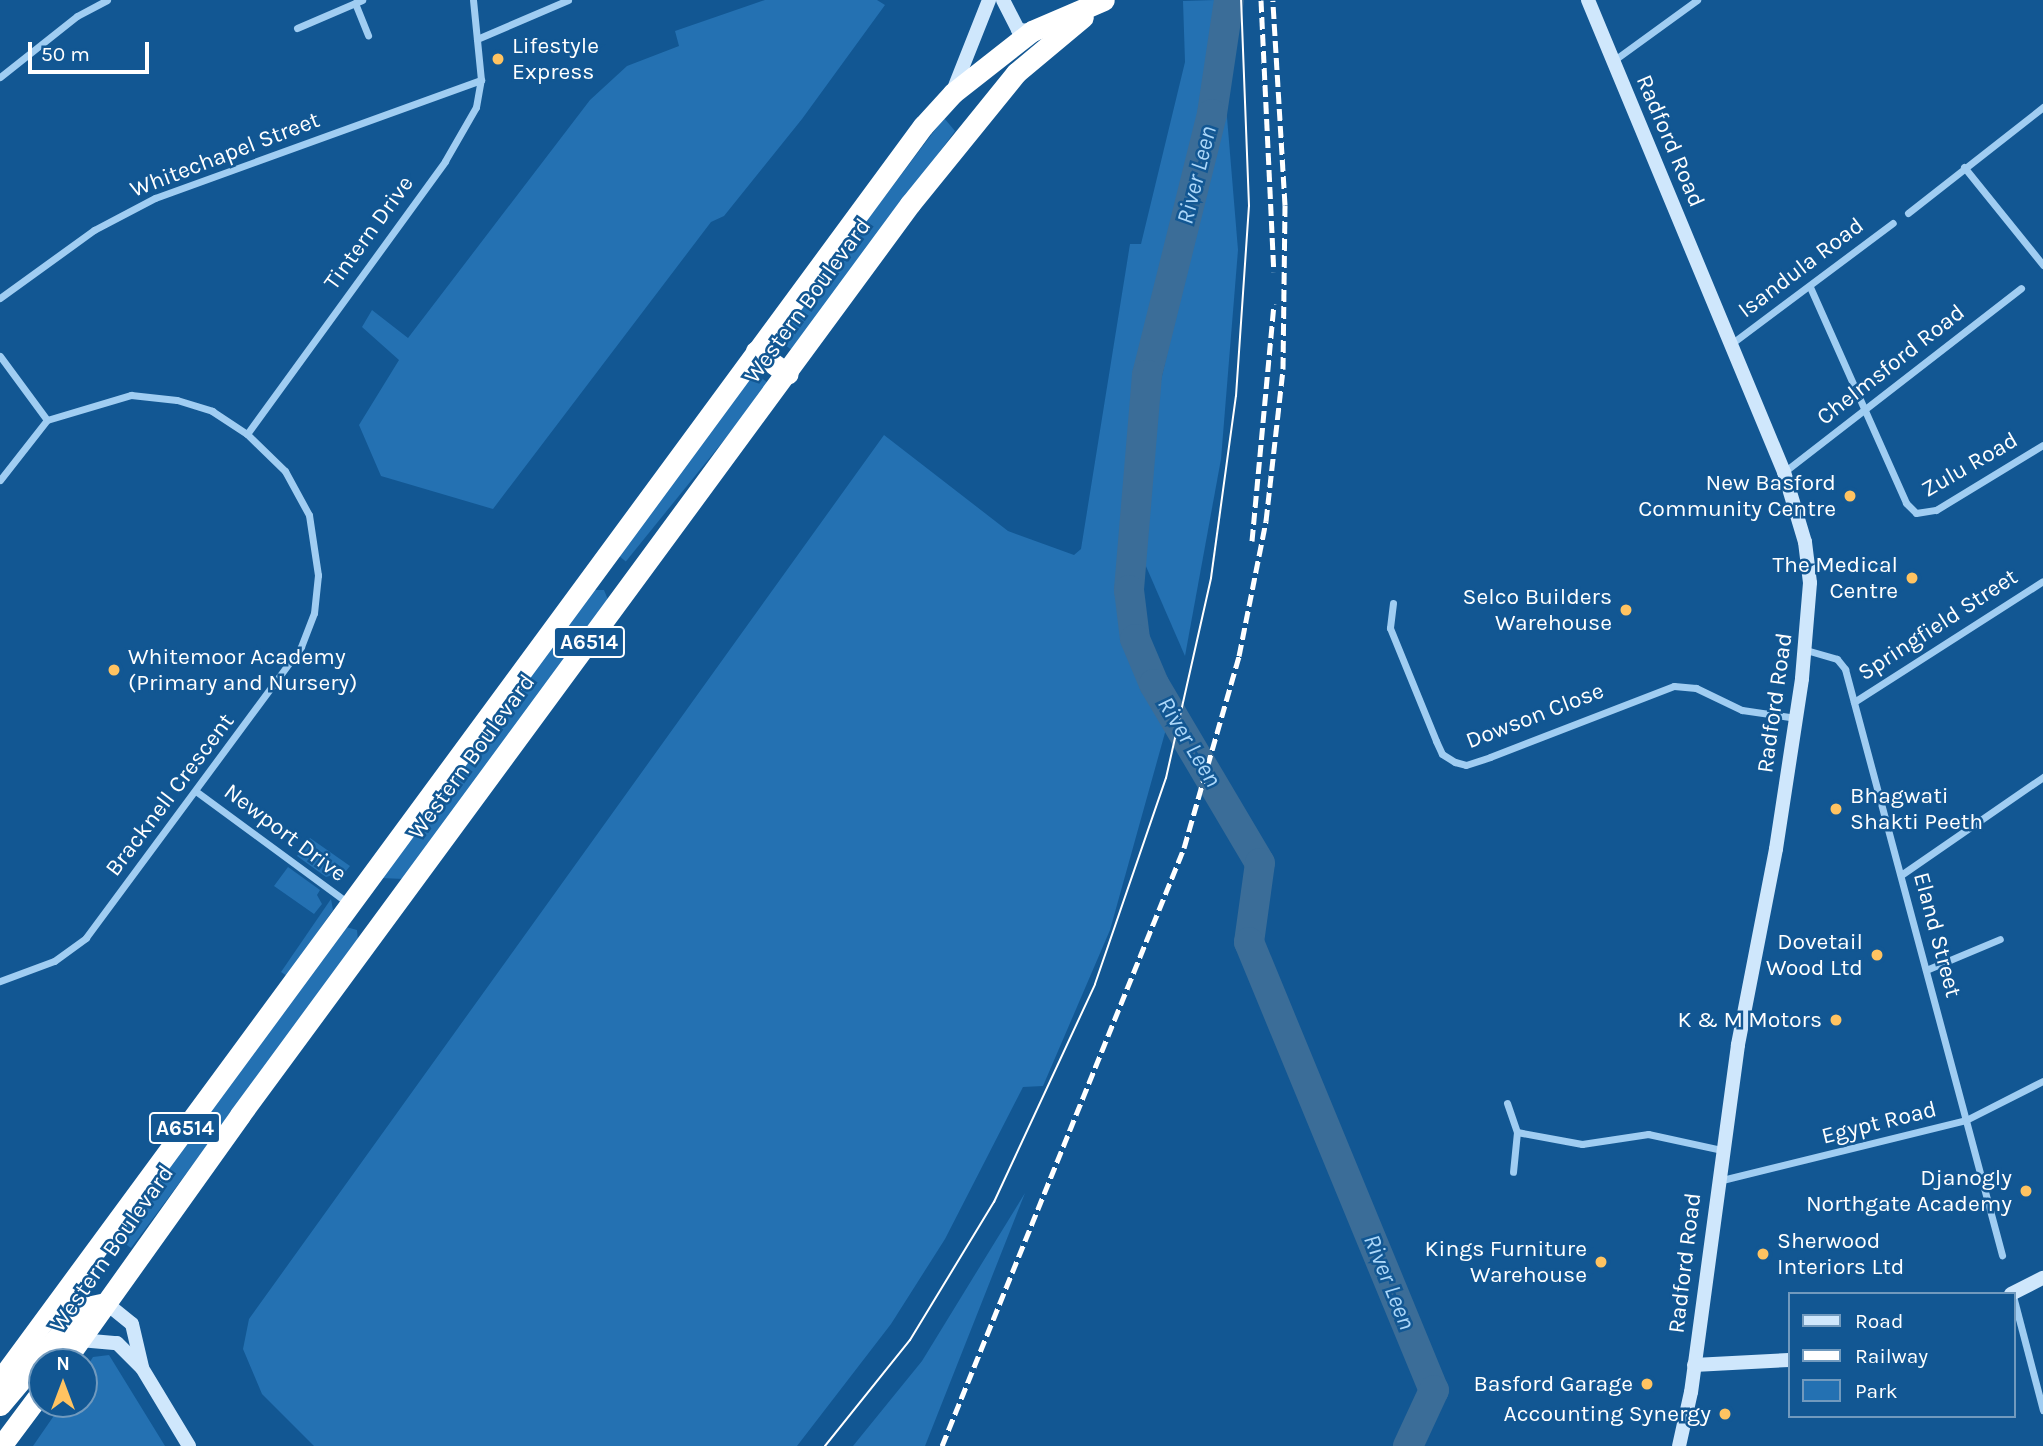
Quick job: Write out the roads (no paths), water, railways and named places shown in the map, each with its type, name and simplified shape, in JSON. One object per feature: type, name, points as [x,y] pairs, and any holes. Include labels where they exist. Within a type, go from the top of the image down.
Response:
[{"type":"highway","name":"Western Boulevard","points":[[0,1380],[923,126],[953,93],[1032,31],[1101,2]]},
{"type":"highway","name":"Western Boulevard","points":[[74,1348],[910,204],[1016,73],[1101,2]]},
{"type":"highway","points":[[756,351],[788,374]]},
{"type":"highway","points":[[593,574],[623,596]]},
{"type":"highway","points":[[350,904],[379,929]]},
{"type":"highway","points":[[0,1405],[69,1323],[86,1307],[106,1303]]},
{"type":"highway","points":[[1,1446],[28,1410]]},
{"type":"street","points":[[0,77],[77,16],[107,0]]},
{"type":"street","name":"Tintern Drive","points":[[247,433],[445,161],[476,107],[481,80],[473,0]]},
{"type":"street","points":[[477,39],[568,0]]},
{"type":"street","name":"Western Boulevard","points":[[953,93],[989,0]]},
{"type":"street","points":[[1003,0],[1018,30],[1032,31]]},
{"type":"street","name":"Radford Road","points":[[1588,0],[1784,472],[1805,542],[1810,583],[1806,650],[1796,718],[1722,1150],[1694,1365],[1679,1446]]},
{"type":"street","points":[[1612,61],[1697,0]]},
{"type":"street","points":[[296,28],[358,2],[368,35]]},
{"type":"street","name":"Whitechapel Street","points":[[0,298],[93,230],[155,198],[481,80]]},
{"type":"street","points":[[1908,213],[2043,107]]},
{"type":"street","points":[[1964,167],[2043,265]]},
{"type":"street","name":"Isandula Road","points":[[1731,344],[1893,223]]},
{"type":"street","points":[[1810,287],[1864,411]]},
{"type":"street","name":"Chelmsford Road","points":[[1784,472],[2021,288]]},
{"type":"street","points":[[0,356],[47,420],[0,480]]},
{"type":"street","name":"Bracknell Crescent","points":[[0,981],[54,961],[86,938],[197,792],[301,648],[314,613],[317,548],[309,514],[285,471],[247,433],[212,411],[177,400],[131,395],[47,420]]},
{"type":"street","name":"Zulu Road","points":[[1864,411],[1906,503],[1916,513],[1936,510],[2043,445]]},
{"type":"street","name":"Springfield Street","points":[[1854,702],[2043,581]]},
{"type":"street","name":"Dowson Close","points":[[1393,603],[1390,628],[1442,754],[1455,762],[1466,765],[1490,757],[1674,685],[1696,688],[1737,709],[1796,718]]},
{"type":"street","name":"Eland Street","points":[[1806,650],[1838,659],[1854,702],[2002,1255]]},
{"type":"street","points":[[1901,875],[2043,777]]},
{"type":"street","name":"Newport Drive","points":[[197,792],[350,904]]},
{"type":"street","points":[[1926,970],[2000,939]]},
{"type":"street","name":"Egypt Road","points":[[1718,1181],[1966,1120],[2043,1082]]},
{"type":"street","points":[[1507,1103],[1517,1132],[1513,1172]]},
{"type":"street","points":[[1517,1132],[1582,1144],[1647,1134],[1722,1150]]},
{"type":"street","points":[[2015,1292],[2043,1278]]},
{"type":"street","points":[[106,1303],[132,1324],[142,1368]]},
{"type":"street","points":[[2015,1305],[2043,1410]]},
{"type":"street","points":[[80,1340],[117,1343],[142,1368],[189,1446]]},
{"type":"street","points":[[1694,1365],[1787,1360]]},
{"type":"waterway","name":"River Leen","points":[[1229,0],[1212,114],[1147,375],[1129,590],[1135,639],[1154,684],[1260,863],[1249,942],[1434,1390],[1408,1446]]},
{"type":"tram line","points":[[825,1446],[910,1340],[994,1202],[1095,984],[1166,778],[1211,578],[1236,396],[1249,206],[1241,0]]},
{"type":"railway","points":[[1261,0],[1274,272]]},
{"type":"railway","points":[[942,1446],[1184,848],[1239,656],[1266,521],[1283,369],[1285,205],[1273,0]]},
{"type":"railway","points":[[1252,541],[1274,304]]},
{"type":"place","name":"Lifestyle Express","points":[[498,59]]},
{"type":"place","name":"New Basford Community Centre","points":[[1850,496]]},
{"type":"place","name":"The Medical Centre","points":[[1912,578]]},
{"type":"place","name":"Selco Builders Warehouse","points":[[1626,610]]},
{"type":"place","name":"Whitemoor Academy (Primary and Nursery)","points":[[114,670]]},
{"type":"place","name":"Bhagwati Shakti Peeth","points":[[1836,809]]},
{"type":"place","name":"Dovetail Wood Ltd","points":[[1877,955]]},
{"type":"place","name":"K & M Motors","points":[[1836,1020]]},
{"type":"place","name":"Djanogly Northgate Academy","points":[[2026,1191]]},
{"type":"place","name":"Sherwood Interiors Ltd","points":[[1763,1254]]},
{"type":"place","name":"Kings Furniture Warehouse","points":[[1601,1262]]},
{"type":"place","name":"Basford Garage","points":[[1647,1384]]},
{"type":"place","name":"Accounting Synergy","points":[[1725,1414]]}]
